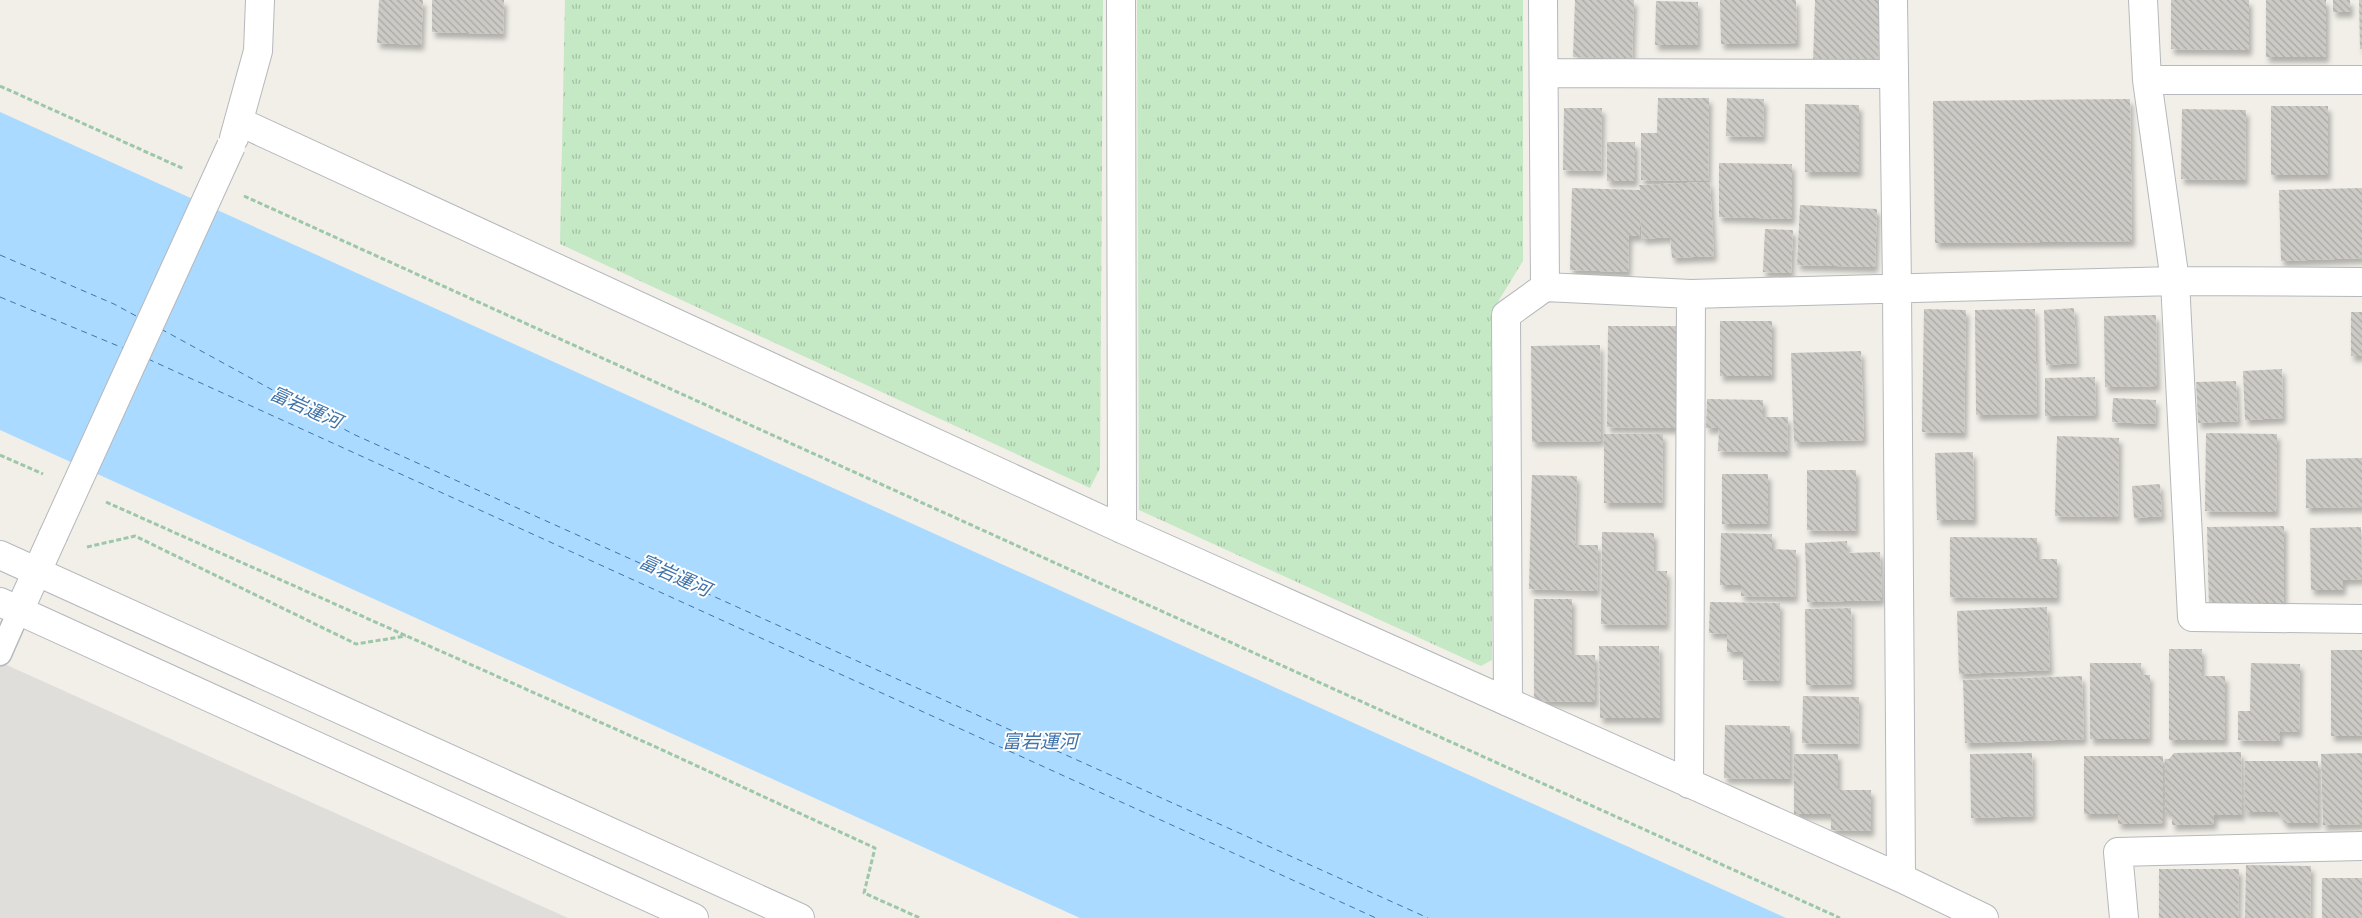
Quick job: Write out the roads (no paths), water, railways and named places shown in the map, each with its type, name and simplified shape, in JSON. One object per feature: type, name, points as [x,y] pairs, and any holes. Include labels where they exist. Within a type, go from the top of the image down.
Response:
[{"type":"street","points":[[260,0],[258,51],[236,134],[37,572],[10,606],[694,918]]},
{"type":"street","points":[[1121,0],[1122,528]]},
{"type":"street","points":[[1543,0],[1545,287]]},
{"type":"street","points":[[1892,0],[1897,287],[1901,878]]},
{"type":"street","points":[[2143,0],[2147,80],[2175,281],[2192,617],[2362,619]]},
{"type":"street","points":[[1544,73],[1894,74]]},
{"type":"street","points":[[2147,80],[2362,80]]},
{"type":"street","points":[[236,134],[1122,528],[1901,878],[1984,918]]},
{"type":"street","points":[[1508,702],[1506,315],[1545,287],[1691,294],[2175,281],[2362,282]]},
{"type":"street","points":[[1689,784],[1691,294]]},
{"type":"street","points":[[0,555],[800,918]]},
{"type":"street","points":[[2124,918],[2118,852],[2362,846]]},
{"type":"lane","points":[[0,654],[10,606]]},
{"type":"water","name":"富岩運河","points":[[0,112],[1786,918],[1080,918],[0,430]]}]
